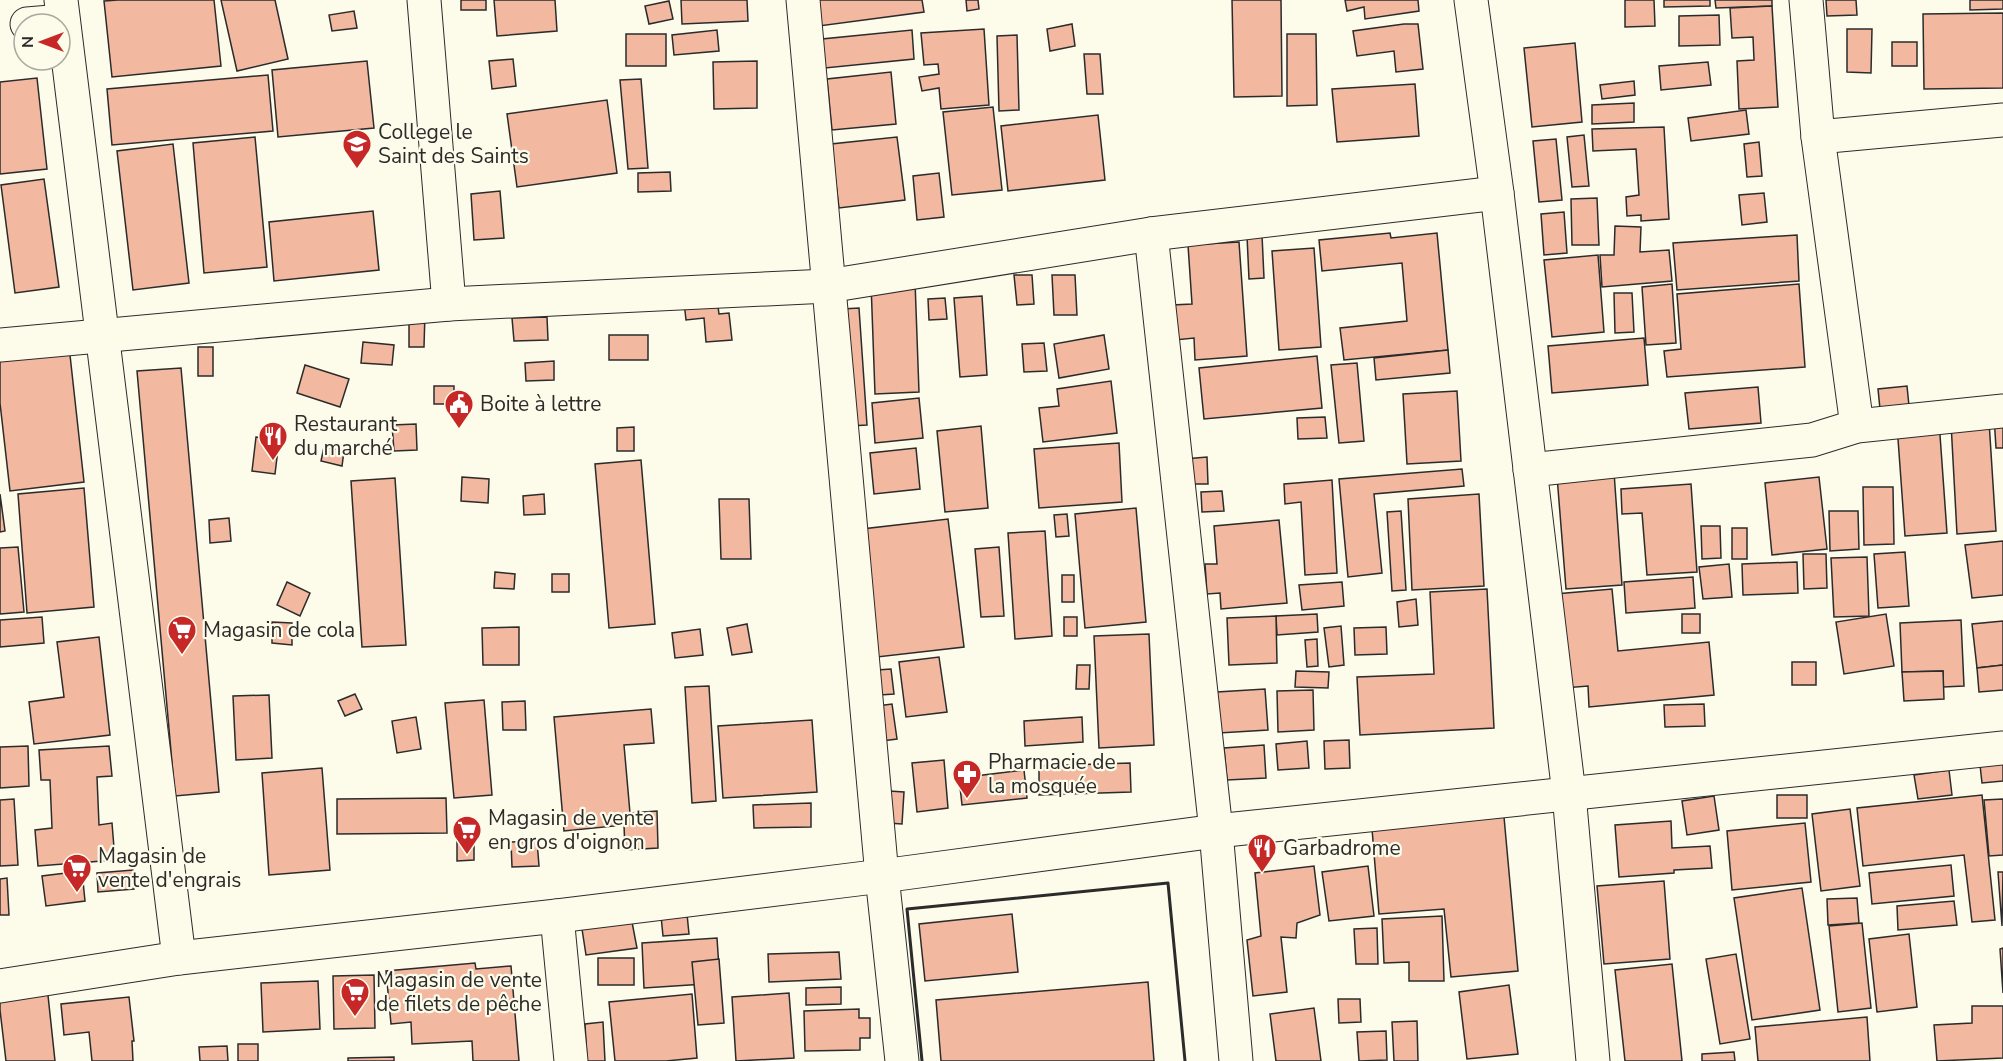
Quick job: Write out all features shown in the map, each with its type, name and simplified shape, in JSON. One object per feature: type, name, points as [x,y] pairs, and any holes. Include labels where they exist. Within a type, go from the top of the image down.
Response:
[{"type":"street","points":[[424,0],[449,304]]},
{"type":"street","points":[[803,0],[882,876],[902,1061]]},
{"type":"street","points":[[1471,0],[1497,193],[1569,794],[1593,1061]]},
{"type":"street","points":[[1806,0],[1818,136],[1857,426]]},
{"type":"street","points":[[62,10],[179,958]]},
{"type":"street","points":[[1818,136],[2003,120]]},
{"type":"street","points":[[0,345],[449,304],[828,286],[1151,234],[1497,193]]},
{"type":"street","points":[[1151,234],[1216,831],[1236,1061]]},
{"type":"street","points":[[1530,470],[1812,440],[1857,426],[2003,411]]},
{"type":"street","points":[[0,986],[179,958],[556,916],[882,876],[1216,831],[2003,748]]},
{"type":"street","points":[[556,916],[571,1061]]},
{"type":"building","points":[[214,0],[221,66],[112,77],[104,1]]},
{"type":"building","points":[[221,0],[275,0],[288,59],[237,71]]},
{"type":"building","points":[[461,0],[486,0],[486,10],[461,10]]},
{"type":"building","points":[[494,0],[555,0],[557,31],[497,36]]},
{"type":"building","points":[[681,0],[747,0],[748,21],[682,24]]},
{"type":"building","points":[[816,0],[922,0],[924,12],[819,26]]},
{"type":"building","points":[[966,0],[978,0],[979,9],[967,11]]},
{"type":"building","points":[[1232,0],[1281,0],[1282,96],[1234,97]]},
{"type":"building","points":[[1345,0],[1418,0],[1419,11],[1365,19],[1364,7],[1347,11]]},
{"type":"building","points":[[1625,0],[1654,0],[1655,26],[1625,27]]},
{"type":"building","points":[[1664,0],[1710,0],[1710,6],[1664,7]]},
{"type":"building","points":[[1715,0],[1772,0],[1772,6],[1716,8]]},
{"type":"building","points":[[1826,0],[1856,0],[1857,15],[1827,16]]},
{"type":"building","points":[[1970,0],[2003,0],[2003,9],[1970,10]]},
{"type":"building","points":[[669,1],[673,19],[649,24],[645,6]]},
{"type":"building","points":[[1772,6],[1778,107],[1739,109],[1737,61],[1754,60],[1753,37],[1732,38],[1730,8]]},
{"type":"building","points":[[354,11],[357,28],[332,31],[329,15]]},
{"type":"building","points":[[2003,13],[2003,88],[1924,89],[1923,14]]},
{"type":"building","points":[[1719,15],[1720,45],[1679,46],[1679,16]]},
{"type":"building","points":[[1072,24],[1075,46],[1050,51],[1047,29]]},
{"type":"building","points":[[1418,24],[1423,69],[1396,72],[1394,51],[1357,56],[1353,31]]},
{"type":"building","points":[[984,29],[989,105],[941,109],[939,88],[922,91],[919,77],[939,74],[938,64],[924,65],[921,33]]},
{"type":"building","points":[[1847,29],[1872,29],[1871,73],[1847,72]]},
{"type":"building","points":[[717,30],[719,51],[674,55],[672,35]]},
{"type":"building","points":[[912,30],[914,59],[825,68],[822,39]]},
{"type":"building","points":[[626,34],[666,34],[666,66],[626,66]]},
{"type":"building","points":[[1287,34],[1316,34],[1317,105],[1287,106]]},
{"type":"building","points":[[1017,35],[1019,110],[999,111],[997,36]]},
{"type":"building","points":[[1892,42],[1917,42],[1917,66],[1892,66]]},
{"type":"building","points":[[1575,43],[1582,122],[1532,127],[1524,48]]},
{"type":"building","points":[[1084,54],[1100,54],[1103,94],[1087,94]]},
{"type":"building","points":[[513,59],[516,86],[492,89],[489,61]]},
{"type":"building","points":[[367,61],[374,128],[278,137],[272,70]]},
{"type":"building","points":[[757,61],[757,108],[714,109],[713,62]]},
{"type":"building","points":[[1708,62],[1711,85],[1661,90],[1659,66]]},
{"type":"building","points":[[891,72],[896,124],[832,130],[827,79]]},
{"type":"building","points":[[268,75],[273,131],[112,145],[107,89]]},
{"type":"building","points":[[37,78],[47,169],[0,174],[0,82]]},
{"type":"building","points":[[641,79],[648,168],[628,169],[620,80]]},
{"type":"building","points":[[1634,81],[1635,95],[1602,99],[1600,85]]},
{"type":"building","points":[[1415,84],[1419,136],[1337,142],[1332,89]]},
{"type":"building","points":[[607,100],[617,173],[517,187],[507,114]]},
{"type":"building","points":[[1634,103],[1634,122],[1592,124],[1592,105]]},
{"type":"building","points":[[993,107],[1002,190],[952,195],[943,112]]},
{"type":"building","points":[[1746,110],[1749,134],[1691,141],[1688,118]]},
{"type":"building","points":[[1098,115],[1105,180],[1008,191],[1001,126]]},
{"type":"building","points":[[1664,127],[1669,219],[1641,221],[1641,215],[1627,216],[1626,197],[1639,195],[1636,149],[1593,151],[1592,129]]},
{"type":"building","points":[[1584,135],[1589,186],[1572,187],[1567,137]]},
{"type":"building","points":[[255,137],[267,267],[204,273],[193,143]]},
{"type":"building","points":[[897,137],[905,200],[839,208],[831,144]]},
{"type":"building","points":[[1556,139],[1562,200],[1539,202],[1533,141]]},
{"type":"building","points":[[1759,142],[1762,176],[1747,177],[1744,144]]},
{"type":"building","points":[[173,144],[189,283],[133,290],[117,151]]},
{"type":"building","points":[[670,172],[671,191],[638,192],[638,173]]},
{"type":"building","points":[[939,173],[944,217],[917,220],[913,176]]},
{"type":"building","points":[[44,179],[59,287],[15,293],[1,185]]},
{"type":"building","points":[[500,191],[504,238],[474,240],[471,194]]},
{"type":"building","points":[[1764,193],[1767,222],[1742,225],[1739,195]]},
{"type":"building","points":[[1597,198],[1599,245],[1572,245],[1571,199]]},
{"type":"building","points":[[373,211],[379,270],[274,281],[269,222]]},
{"type":"building","points":[[1564,212],[1567,253],[1544,255],[1541,214]]},
{"type":"building","points":[[1615,226],[1641,227],[1640,252],[1669,250],[1672,281],[1602,287],[1600,255],[1614,255]]},
{"type":"building","points":[[1390,233],[1391,238],[1437,233],[1448,350],[1344,360],[1340,328],[1407,321],[1402,263],[1322,271],[1319,240]]},
{"type":"building","points":[[1262,235],[1264,278],[1249,279],[1247,236]]},
{"type":"building","points":[[1797,235],[1799,281],[1677,290],[1673,243]]},
{"type":"building","points":[[1239,242],[1247,356],[1195,360],[1194,338],[1175,340],[1172,305],[1192,304],[1188,245]]},
{"type":"building","points":[[1314,248],[1321,347],[1279,350],[1272,251]]},
{"type":"building","points":[[1598,255],[1604,332],[1552,337],[1544,260]]},
{"type":"building","points":[[1014,275],[1032,275],[1034,304],[1017,305]]},
{"type":"building","points":[[1052,275],[1075,275],[1077,315],[1054,315]]},
{"type":"building","points":[[915,281],[919,392],[875,394],[871,283]]},
{"type":"building","points":[[1672,284],[1676,343],[1646,345],[1642,287]]},
{"type":"building","points":[[1799,284],[1805,367],[1667,377],[1664,351],[1681,349],[1677,294]]},
{"type":"building","points":[[1614,293],[1632,293],[1634,332],[1615,333]]},
{"type":"building","points":[[982,296],[987,375],[960,377],[954,298]]},
{"type":"building","points":[[945,298],[947,319],[929,320],[928,299]]},
{"type":"building","points":[[717,299],[719,314],[729,313],[732,340],[706,342],[704,318],[686,320],[684,302]]},
{"type":"building","points":[[859,308],[867,425],[850,426],[842,309]]},
{"type":"building","points":[[409,313],[425,313],[424,347],[409,347]]},
{"type":"building","points":[[547,317],[548,340],[514,341],[512,318]]},
{"type":"building","points":[[609,335],[648,335],[648,360],[609,360]]},
{"type":"building","points":[[1104,335],[1109,369],[1059,378],[1054,344]]},
{"type":"building","points":[[1644,338],[1648,385],[1552,393],[1548,346]]},
{"type":"building","points":[[363,342],[394,345],[392,365],[361,363]]},
{"type":"building","points":[[1044,343],[1047,371],[1024,372],[1022,344]]},
{"type":"building","points":[[69,346],[84,482],[10,491],[0,403],[0,354]]},
{"type":"building","points":[[198,347],[213,347],[213,376],[198,376]]},
{"type":"building","points":[[1448,350],[1450,373],[1376,380],[1374,358]]},
{"type":"building","points":[[1317,356],[1322,408],[1204,419],[1199,368]]},
{"type":"building","points":[[554,361],[554,380],[526,381],[525,363]]},
{"type":"building","points":[[1357,363],[1364,441],[1339,443],[1331,365]]},
{"type":"building","points":[[305,365],[349,379],[340,407],[297,393]]},
{"type":"building","points":[[181,368],[219,792],[175,796],[137,371]]},
{"type":"building","points":[[1111,381],[1117,433],[1043,442],[1039,408],[1059,406],[1057,389]]},
{"type":"building","points":[[434,386],[454,386],[454,404],[434,404]]},
{"type":"building","points":[[1907,386],[1909,406],[1880,409],[1878,389]]},
{"type":"building","points":[[1758,387],[1761,423],[1689,429],[1685,393]]},
{"type":"building","points":[[1457,391],[1461,461],[1407,464],[1403,394]]},
{"type":"building","points":[[919,398],[923,438],[875,443],[872,403]]},
{"type":"building","points":[[1994,416],[2003,416],[2003,448],[1996,448]]},
{"type":"building","points":[[1325,417],[1327,438],[1298,439],[1297,418]]},
{"type":"building","points":[[1939,421],[1947,533],[1905,536],[1897,425]]},
{"type":"building","points":[[1989,421],[1996,531],[1957,534],[1951,423]]},
{"type":"building","points":[[416,424],[417,450],[394,451],[392,425]]},
{"type":"building","points":[[981,426],[988,508],[945,512],[937,431]]},
{"type":"building","points":[[634,427],[634,451],[617,451],[617,428]]},
{"type":"building","points":[[256,437],[279,441],[275,474],[252,471]]},
{"type":"building","points":[[1119,443],[1122,502],[1039,508],[1034,449]]},
{"type":"building","points":[[324,447],[344,451],[342,466],[321,461]]},
{"type":"building","points":[[916,448],[920,489],[874,494],[870,453]]},
{"type":"building","points":[[1207,457],[1208,484],[1184,484],[1184,459]]},
{"type":"building","points":[[641,460],[655,624],[609,628],[595,464]]},
{"type":"building","points":[[1462,469],[1464,486],[1374,494],[1382,573],[1348,577],[1339,479]]},
{"type":"building","points":[[1614,472],[1622,585],[1566,589],[1557,476]]},
{"type":"building","points":[[462,477],[489,479],[488,503],[461,501]]},
{"type":"building","points":[[1819,477],[1827,549],[1772,555],[1765,483]]},
{"type":"building","points":[[395,478],[406,645],[362,647],[351,481]]},
{"type":"building","points":[[1332,480],[1337,573],[1305,575],[1301,502],[1285,504],[1284,484]]},
{"type":"building","points":[[1691,484],[1697,572],[1647,575],[1642,513],[1622,514],[1621,489]]},
{"type":"building","points":[[1863,487],[1893,487],[1894,544],[1864,545]]},
{"type":"building","points":[[84,488],[94,607],[27,613],[18,494]]},
{"type":"building","points":[[1222,491],[1224,511],[1202,512],[1201,492]]},
{"type":"building","points":[[0,494],[5,531],[0,532]]},
{"type":"building","points":[[544,494],[545,514],[524,515],[523,496]]},
{"type":"building","points":[[1479,494],[1484,586],[1412,590],[1408,499]]},
{"type":"building","points":[[719,499],[749,499],[751,559],[721,559]]},
{"type":"building","points":[[1136,508],[1146,622],[1085,628],[1075,514]]},
{"type":"building","points":[[1401,511],[1406,590],[1392,591],[1387,512]]},
{"type":"building","points":[[1829,511],[1858,511],[1859,549],[1830,551]]},
{"type":"building","points":[[1067,514],[1069,536],[1056,537],[1054,515]]},
{"type":"building","points":[[229,518],[231,541],[210,543],[209,520]]},
{"type":"building","points":[[948,519],[964,647],[877,657],[862,529]]},
{"type":"building","points":[[1279,520],[1287,603],[1221,609],[1220,593],[1207,594],[1205,564],[1217,564],[1214,526]]},
{"type":"building","points":[[1701,526],[1720,526],[1721,558],[1702,559]]},
{"type":"building","points":[[1732,528],[1747,528],[1747,559],[1732,559]]},
{"type":"building","points":[[1045,531],[1052,636],[1015,639],[1008,533]]},
{"type":"building","points":[[2003,541],[2003,595],[1972,598],[1965,545]]},
{"type":"building","points":[[18,547],[24,612],[0,614],[0,548]]},
{"type":"building","points":[[999,547],[1004,616],[981,617],[975,549]]},
{"type":"building","points":[[1905,552],[1909,606],[1878,608],[1874,554]]},
{"type":"building","points":[[1803,554],[1826,554],[1827,588],[1804,589]]},
{"type":"building","points":[[1867,557],[1869,616],[1834,617],[1831,558]]},
{"type":"building","points":[[1797,562],[1798,593],[1743,595],[1742,564]]},
{"type":"building","points":[[1729,564],[1732,597],[1703,599],[1699,567]]},
{"type":"building","points":[[495,572],[515,574],[514,589],[494,588]]},
{"type":"building","points":[[552,574],[569,574],[569,592],[552,592]]},
{"type":"building","points":[[1062,575],[1074,575],[1074,602],[1062,602]]},
{"type":"building","points":[[1693,577],[1695,608],[1626,613],[1624,582]]},
{"type":"building","points":[[287,582],[310,593],[300,616],[277,605]]},
{"type":"building","points":[[1342,582],[1344,606],[1302,610],[1299,585]]},
{"type":"building","points":[[1487,589],[1494,728],[1360,735],[1357,677],[1434,674],[1430,592]]},
{"type":"building","points":[[1612,589],[1618,651],[1709,642],[1714,695],[1589,707],[1588,686],[1564,688],[1555,594]]},
{"type":"building","points":[[1416,599],[1418,625],[1399,627],[1397,602]]},
{"type":"building","points":[[1317,614],[1318,632],[1277,635],[1276,616]]},
{"type":"building","points":[[1682,614],[1700,614],[1700,633],[1682,633]]},
{"type":"building","points":[[1886,614],[1894,666],[1844,674],[1836,622]]},
{"type":"building","points":[[1276,616],[1277,663],[1229,665],[1227,618]]},
{"type":"building","points":[[42,617],[44,643],[0,647],[0,620]]},
{"type":"building","points":[[1064,617],[1077,617],[1077,636],[1064,636]]},
{"type":"building","points":[[1961,620],[1964,686],[1943,687],[1943,671],[1902,672],[1900,623]]},
{"type":"building","points":[[2003,621],[2003,665],[1977,668],[1972,624]]},
{"type":"building","points":[[272,622],[292,623],[292,645],[272,643]]},
{"type":"building","points":[[747,624],[752,652],[732,655],[727,628]]},
{"type":"building","points":[[1341,626],[1344,665],[1329,667],[1324,628]]},
{"type":"building","points":[[519,627],[519,665],[483,665],[482,628]]},
{"type":"building","points":[[1386,627],[1387,654],[1355,655],[1354,628]]},
{"type":"building","points":[[700,629],[703,655],[675,658],[672,633]]},
{"type":"building","points":[[1149,634],[1154,745],[1099,748],[1094,636]]},
{"type":"building","points":[[99,637],[110,735],[34,744],[29,702],[64,697],[57,642]]},
{"type":"building","points":[[1317,639],[1318,666],[1307,667],[1305,640]]},
{"type":"building","points":[[939,657],[947,712],[906,717],[899,662]]},
{"type":"building","points":[[1792,662],[1816,662],[1816,685],[1792,685]]},
{"type":"building","points":[[1077,665],[1090,665],[1089,689],[1076,689]]},
{"type":"building","points":[[2003,665],[2003,690],[1979,692],[1977,668]]},
{"type":"building","points":[[891,669],[894,694],[880,695],[877,670]]},
{"type":"building","points":[[1296,671],[1329,672],[1328,688],[1295,687]]},
{"type":"building","points":[[1943,671],[1944,699],[1904,701],[1902,672]]},
{"type":"building","points":[[709,686],[716,801],[692,803],[685,687]]},
{"type":"building","points":[[1265,689],[1268,730],[1219,733],[1217,692]]},
{"type":"building","points":[[1313,690],[1314,730],[1278,732],[1277,691]]},
{"type":"building","points":[[355,694],[362,709],[345,716],[338,701]]},
{"type":"building","points":[[269,695],[272,758],[236,760],[233,696]]},
{"type":"building","points":[[484,700],[492,795],[454,798],[445,703]]},
{"type":"building","points":[[525,701],[526,730],[503,730],[502,702]]},
{"type":"building","points":[[892,704],[897,739],[882,741],[877,706]]},
{"type":"building","points":[[1704,704],[1705,726],[1665,727],[1664,705]]},
{"type":"building","points":[[651,709],[654,743],[624,745],[630,813],[657,811],[658,848],[625,850],[624,825],[564,831],[554,717]]},
{"type":"building","points":[[416,717],[421,749],[397,753],[392,721]]},
{"type":"building","points":[[1082,717],[1083,742],[1025,746],[1024,721]]},
{"type":"building","points":[[812,720],[817,792],[723,798],[718,726]]},
{"type":"building","points":[[1349,740],[1350,768],[1325,769],[1324,741]]},
{"type":"building","points":[[1307,741],[1309,768],[1278,770],[1276,744]]},
{"type":"building","points":[[1264,745],[1266,778],[1227,780],[1224,748]]},
{"type":"building","points":[[28,746],[29,786],[0,788],[0,747]]},
{"type":"building","points":[[109,746],[112,776],[97,777],[99,825],[112,823],[115,860],[38,866],[35,830],[52,828],[50,780],[41,780],[39,750]]},
{"type":"building","points":[[944,760],[948,808],[917,812],[912,763]]},
{"type":"building","points":[[1130,763],[1131,792],[1039,795],[1039,766]]},
{"type":"building","points":[[2003,763],[2003,781],[1982,783],[1980,765]]},
{"type":"building","points":[[322,768],[330,870],[269,875],[262,773]]},
{"type":"building","points":[[1024,770],[1027,798],[962,805],[959,778]]},
{"type":"building","points":[[1949,770],[1952,795],[1918,799],[1914,775]]},
{"type":"building","points":[[889,791],[904,792],[902,824],[887,823]]},
{"type":"building","points":[[1777,795],[1807,795],[1807,818],[1777,818]]},
{"type":"building","points":[[1982,795],[1995,920],[1972,922],[1964,855],[1863,866],[1857,808]]},
{"type":"building","points":[[1714,796],[1719,830],[1687,835],[1682,801]]},
{"type":"building","points":[[446,798],[447,833],[337,834],[337,799]]},
{"type":"building","points":[[14,799],[18,865],[0,866],[0,800]]},
{"type":"building","points":[[2003,799],[2003,855],[1989,856],[1984,800]]},
{"type":"building","points":[[811,803],[811,827],[754,828],[753,805]]},
{"type":"building","points":[[1850,809],[1860,886],[1821,891],[1812,814]]},
{"type":"building","points":[[1504,817],[1518,971],[1451,977],[1444,909],[1379,914],[1372,829]]},
{"type":"building","points":[[1671,821],[1672,848],[1710,846],[1712,868],[1619,877],[1615,825]]},
{"type":"building","points":[[1805,823],[1811,882],[1732,890],[1727,831]]},
{"type":"building","points":[[457,833],[474,833],[474,860],[457,861]]},
{"type":"building","points":[[537,841],[539,866],[512,867],[511,842]]},
{"type":"building","points":[[1951,865],[1954,896],[1872,904],[1869,873]]},
{"type":"building","points":[[1314,866],[1320,915],[1297,923],[1296,938],[1281,937],[1287,992],[1253,996],[1247,940],[1261,936],[1255,873]]},
{"type":"building","points":[[1368,866],[1374,916],[1329,921],[1322,872]]},
{"type":"building","points":[[133,870],[134,889],[98,892],[97,873]]},
{"type":"building","points":[[82,871],[85,901],[46,906],[42,876]]},
{"type":"building","points":[[1998,872],[2003,872],[2002,926]]},
{"type":"building","points":[[7,878],[9,915],[0,915],[0,879]]},
{"type":"building","points":[[1664,881],[1670,959],[1604,964],[1597,886]]},
{"type":"building","points":[[1802,888],[1820,1010],[1752,1020],[1734,898]]},
{"type":"building","points":[[1857,898],[1859,923],[1828,925],[1827,899]]},
{"type":"building","points":[[1954,901],[1957,925],[1898,930],[1897,906]]},
{"type":"building","points":[[687,914],[689,934],[663,936],[661,916]]},
{"type":"building","points":[[1012,914],[1018,972],[925,981],[919,924]]},
{"type":"building","points":[[1442,916],[1444,981],[1409,981],[1409,962],[1384,963],[1382,919]]},
{"type":"building","points":[[632,922],[637,948],[586,955],[582,929]]},
{"type":"building","points":[[1862,923],[1871,1008],[1838,1012],[1829,926]]},
{"type":"building","points":[[1377,928],[1378,964],[1356,964],[1354,929]]},
{"type":"building","points":[[1909,934],[1917,1007],[1877,1012],[1869,939]]},
{"type":"building","points":[[717,938],[720,983],[644,988],[642,943]]},
{"type":"building","points":[[2003,948],[2003,993],[2000,949]]},
{"type":"building","points":[[839,952],[841,979],[769,982],[768,954]]},
{"type":"building","points":[[1736,954],[1750,1039],[1720,1044],[1706,959]]},
{"type":"building","points":[[598,958],[634,958],[634,985],[598,985]]},
{"type":"building","points":[[719,959],[724,1023],[698,1025],[692,962]]},
{"type":"building","points":[[475,963],[476,969],[511,966],[519,1061],[473,1061],[472,1041],[412,1044],[411,1022],[391,1024],[386,971]]},
{"type":"building","points":[[1672,964],[1682,1061],[1625,1061],[1615,970]]},
{"type":"building","points":[[374,975],[375,1028],[334,1029],[333,976]]},
{"type":"building","points":[[318,981],[320,1029],[263,1032],[261,983]]},
{"type":"building","points":[[1148,982],[1154,1061],[941,1061],[936,1000]]},
{"type":"building","points":[[1509,985],[1518,1054],[1467,1059],[1459,992]]},
{"type":"building","points":[[47,986],[55,1061],[6,1061],[0,991]]},
{"type":"building","points":[[841,987],[841,1004],[806,1005],[806,988]]},
{"type":"building","points":[[789,993],[794,1058],[736,1061],[732,997]]},
{"type":"building","points":[[692,994],[697,1058],[666,1061],[615,1061],[609,1002]]},
{"type":"building","points":[[129,997],[134,1041],[132,1041],[133,1061],[92,1061],[89,1032],[64,1035],[61,1004]]},
{"type":"building","points":[[1338,999],[1360,999],[1361,1022],[1339,1023]]},
{"type":"building","points":[[1972,1006],[2003,1006],[2003,1058],[1937,1061],[1934,1025],[1972,1023]]},
{"type":"building","points":[[1314,1008],[1321,1061],[1276,1061],[1270,1014]]},
{"type":"building","points":[[859,1009],[859,1018],[870,1018],[870,1038],[860,1038],[860,1050],[805,1051],[804,1011]]},
{"type":"building","points":[[1867,1017],[1870,1061],[1758,1061],[1755,1027]]},
{"type":"building","points":[[1417,1021],[1418,1061],[1394,1061],[1392,1022]]},
{"type":"building","points":[[603,1022],[605,1061],[587,1061],[585,1024]]},
{"type":"building","points":[[1386,1031],[1387,1060],[1359,1061],[1357,1032]]},
{"type":"building","points":[[238,1044],[258,1044],[258,1061],[238,1061]]},
{"type":"building","points":[[227,1046],[228,1061],[200,1061],[199,1047]]},
{"type":"building","points":[[1734,1052],[1735,1061],[1702,1061],[1702,1054]]},
{"type":"building","points":[[394,1057],[394,1061],[348,1061],[348,1058]]},
{"type":"wall","points":[[922,1061],[907,909],[1168,883],[1185,1061]]},
{"type":"place","name":"College le Saint des Saints","points":[[357,170]]},
{"type":"place","name":"Boite à lettre","points":[[459,430]]},
{"type":"place","name":"Restaurant du marché","points":[[273,462]]},
{"type":"place","name":"Magasin de cola","points":[[182,656]]},
{"type":"place","name":"Pharmacie de la mosquée","points":[[967,800]]},
{"type":"place","name":"Magasin de vente en gros d'oignon","points":[[467,856]]},
{"type":"place","name":"Garbadrome","points":[[1262,874]]},
{"type":"place","name":"Magasin de vente d'engrais","points":[[77,894]]},
{"type":"place","name":"Magasin de vente de filets de pêche","points":[[355,1018]]}]
